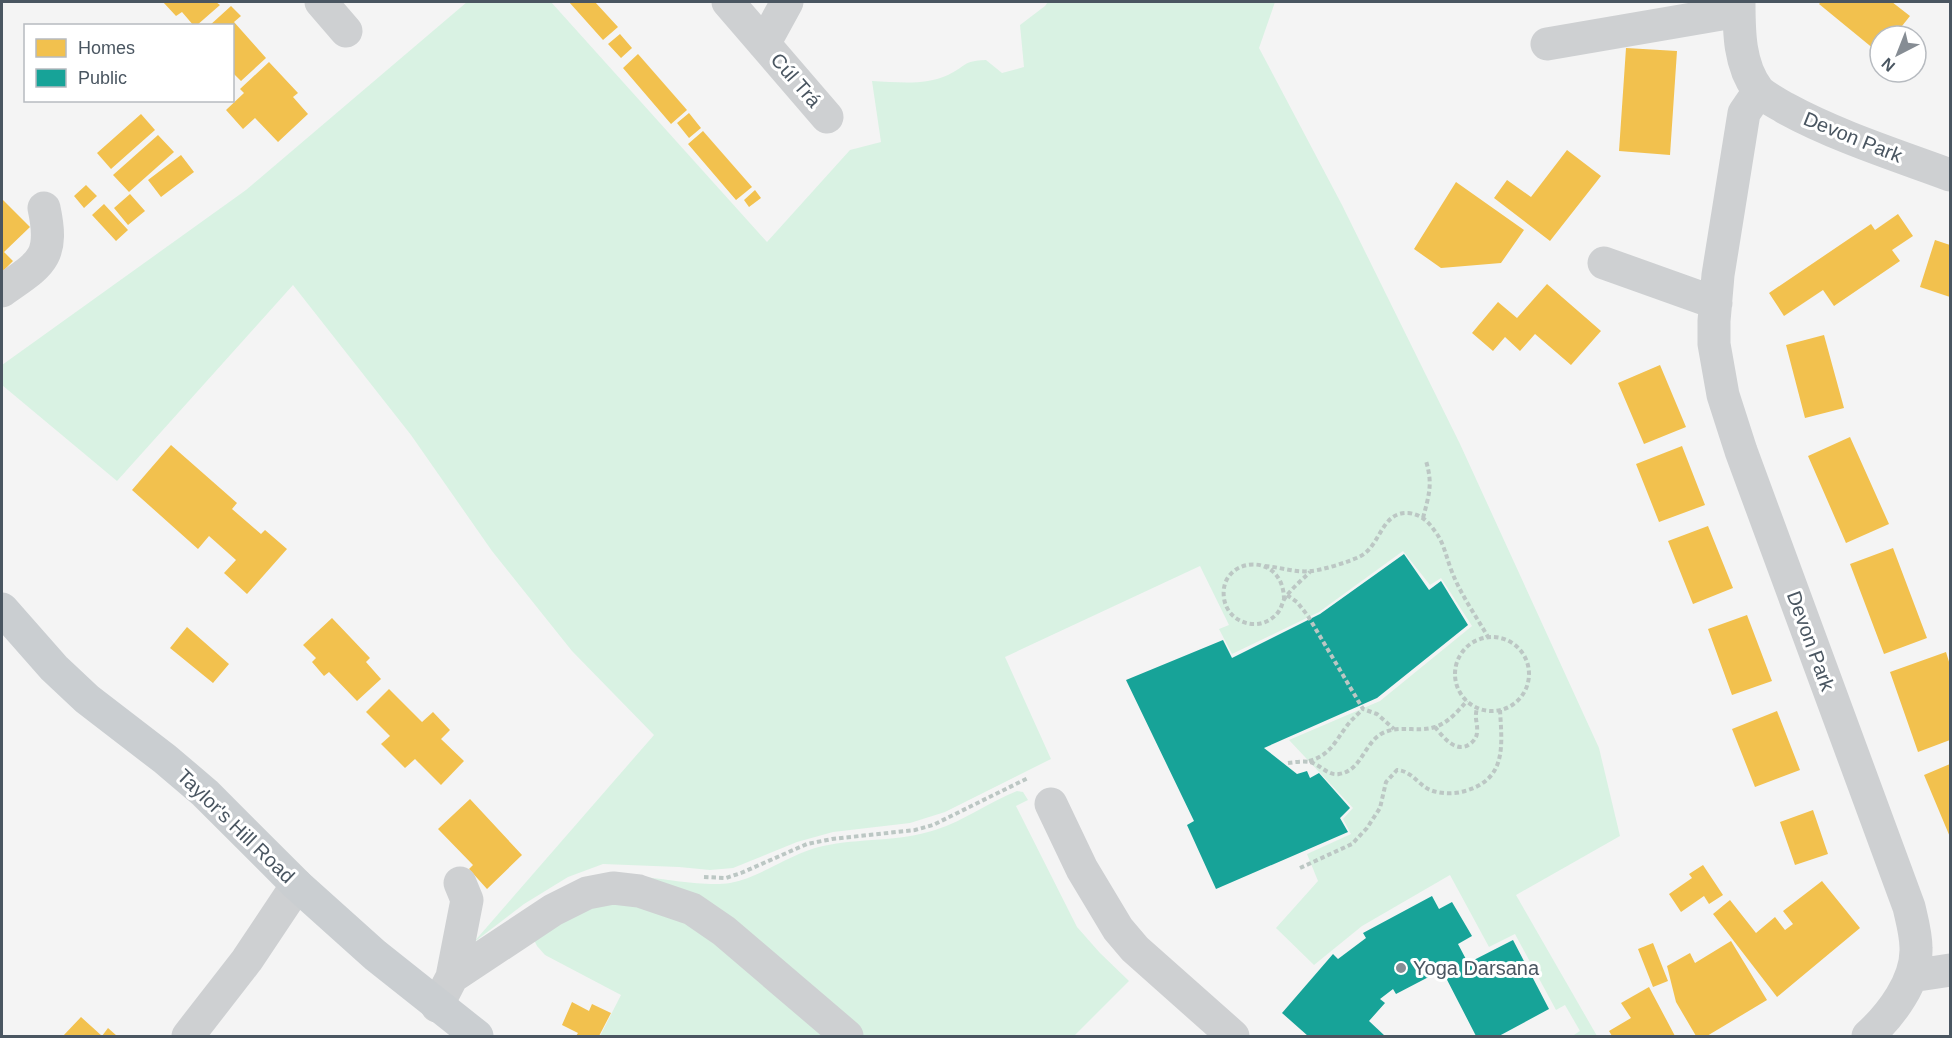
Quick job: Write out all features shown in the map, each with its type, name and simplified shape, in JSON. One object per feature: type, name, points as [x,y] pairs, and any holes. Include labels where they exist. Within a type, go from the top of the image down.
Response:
[{"type":"main road","name":"Taylor's Hill Road","points":[[2,609],[54,668],[87,699],[205,793],[297,885],[375,955],[477,1036]]},
{"type":"street","points":[[321,2],[346,31]]},
{"type":"street","name":"Cúl Trá","points":[[728,2],[827,117]]},
{"type":"street","name":"Cúl Trá","points":[[764,44],[787,2]]},
{"type":"street","points":[[1547,44],[1739,6],[1739,33],[1745,65],[1759,91]]},
{"type":"street","name":"Devon Park","points":[[1911,976],[1916,949],[1909,907],[1741,451],[1723,395],[1714,344],[1714,321],[1718,275],[1744,113],[1759,91],[1807,120],[1950,175]]},
{"type":"street","points":[[2,291],[28,272],[42,258],[49,244],[49,230],[44,208]]},
{"type":"street","points":[[1604,263],[1716,303]]},
{"type":"street","points":[[1051,804],[1082,869],[1118,929],[1135,949],[1233,1036]]},
{"type":"street","points":[[437,1006],[452,977],[467,900],[460,882]]},
{"type":"street","points":[[188,1036],[247,960],[297,885]]},
{"type":"street","points":[[452,977],[553,910],[587,893],[613,888],[639,891],[692,909],[724,931],[847,1036]]},
{"type":"street","points":[[1868,1036],[1894,1006],[1911,976],[1950,970]]},
{"type":"path","points":[[1423,518],[1431,488],[1426,460]]},
{"type":"path","points":[[1310,572],[1287,595],[1274,617],[1266,622],[1247,624],[1238,620],[1226,606],[1223,596],[1224,587],[1235,570],[1244,565],[1255,564],[1310,572],[1350,560],[1363,555],[1392,517],[1401,513],[1413,513],[1423,518],[1441,540],[1452,573],[1488,637]]},
{"type":"path","points":[[1265,566],[1274,571],[1280,580],[1284,589],[1284,600]]},
{"type":"path","points":[[1287,595],[1297,602],[1308,616],[1363,709],[1377,714],[1394,729]]},
{"type":"path","points":[[1488,637],[1506,640],[1521,651],[1527,662],[1529,674],[1527,686],[1521,697],[1512,705],[1500,710],[1488,711],[1477,708],[1467,701],[1459,692],[1455,680],[1455,669],[1459,657],[1466,648],[1476,640],[1488,637]]},
{"type":"path","points":[[1308,762],[1336,775],[1347,772],[1356,765],[1375,738],[1394,729],[1435,727],[1446,721],[1467,701]]},
{"type":"path","points":[[1435,727],[1450,744],[1458,747],[1467,746],[1473,742],[1477,734],[1474,717],[1477,708]]},
{"type":"path","points":[[1288,763],[1319,759],[1329,751],[1363,709]]},
{"type":"path","points":[[1300,868],[1352,844],[1367,828],[1380,808],[1386,782],[1397,770],[1408,773],[1426,789],[1434,792],[1459,793],[1475,788],[1490,778],[1499,762],[1503,747],[1500,710]]},
{"type":"path","points":[[696,876],[726,878],[807,844],[832,838],[915,830],[933,825],[1035,775],[1051,804]]},
{"type":"green space","points":[[467,2],[551,2],[767,242],[850,150],[881,142],[872,81],[930,81],[948,75],[968,63],[986,60],[1002,73],[1024,67],[1020,25],[1048,2],[1275,2],[1259,48],[1342,205],[1460,444],[1599,748],[1620,836],[1516,895],[1597,1036],[1574,1035],[1580,1031],[1565,1005],[1556,1010],[1515,934],[1489,947],[1450,875],[1362,926],[1314,965],[1276,928],[1318,881],[1307,854],[1351,834],[1343,819],[1353,808],[1289,740],[1380,701],[1472,626],[1441,578],[1430,585],[1403,551],[1319,612],[1232,654],[1219,629],[1229,625],[1200,566],[1005,657],[1051,759],[945,812],[910,823],[833,832],[797,842],[733,868],[710,870],[603,864],[568,877],[524,904],[473,943],[654,735],[572,651],[492,551],[411,435],[293,285],[117,481],[2,385],[2,365],[246,190]]},
{"type":"green space","points":[[1017,791],[1023,792],[1028,800],[1016,806],[1077,927],[1129,981],[1074,1036],[863,1036],[743,930],[643,877],[699,883],[730,883],[753,876],[811,849],[921,834],[935,830]]},
{"type":"green space","points":[[609,899],[663,909],[699,927],[834,1036],[600,1036],[621,995],[545,955],[533,938]]},
{"type":"building: Homes","points":[[163,2],[216,2],[220,5],[198,24],[192,24],[182,12],[176,16]]},
{"type":"building: Homes","points":[[569,2],[595,2],[618,27],[603,40]]},
{"type":"building: Homes","points":[[1821,2],[1892,2],[1910,16],[1904,24],[1868,24],[1868,44],[1819,4]]},
{"type":"building: Homes","points":[[231,6],[241,16],[234,22],[266,58],[241,81],[234,74],[234,24],[211,24]]},
{"type":"building: Homes","points":[[620,34],[632,48],[621,58],[608,44]]},
{"type":"building: Homes","points":[[1626,48],[1677,51],[1670,155],[1619,151]]},
{"type":"building: Homes","points":[[638,54],[687,110],[671,124],[623,68]]},
{"type":"building: Homes","points":[[269,62],[298,93],[293,97],[308,114],[278,142],[255,118],[243,129],[226,110],[244,93],[240,89]]},
{"type":"building: Homes","points":[[689,113],[701,128],[689,138],[677,123]]},
{"type":"building: Homes","points":[[141,114],[155,130],[111,169],[97,153]]},
{"type":"building: Homes","points":[[703,131],[752,187],[736,200],[688,144]]},
{"type":"building: Homes","points":[[158,135],[174,152],[129,192],[113,175]]},
{"type":"building: Homes","points":[[1567,150],[1601,176],[1550,241],[1494,198],[1507,180],[1531,197]]},
{"type":"building: Homes","points":[[181,155],[194,172],[161,197],[148,180]]},
{"type":"building: Homes","points":[[1456,182],[1524,230],[1501,263],[1441,268],[1414,249]]},
{"type":"building: Homes","points":[[86,185],[97,196],[84,208],[74,196]]},
{"type":"building: Homes","points":[[755,190],[761,198],[749,207],[744,200]]},
{"type":"building: Homes","points":[[130,194],[145,211],[128,225],[114,208]]},
{"type":"building: Homes","points":[[2,199],[30,227],[4,252],[13,261],[2,272]]},
{"type":"building: Homes","points":[[104,204],[128,230],[116,241],[92,215]]},
{"type":"building: Homes","points":[[1898,214],[1913,236],[1892,250],[1900,261],[1834,306],[1823,290],[1784,316],[1769,293],[1871,224],[1875,230]]},
{"type":"building: Homes","points":[[1935,240],[1950,245],[1950,297],[1920,287]]},
{"type":"building: Homes","points":[[1547,284],[1601,331],[1571,365],[1535,334],[1520,351],[1505,337],[1493,351],[1472,333],[1498,302],[1517,318]]},
{"type":"building: Homes","points":[[1824,335],[1844,408],[1805,418],[1786,345]]},
{"type":"building: Homes","points":[[1660,365],[1686,427],[1644,444],[1618,383]]},
{"type":"building: Homes","points":[[1850,437],[1889,524],[1846,543],[1808,456]]},
{"type":"building: Homes","points":[[171,445],[237,503],[232,509],[261,534],[265,530],[287,549],[247,594],[224,573],[236,560],[209,536],[198,549],[132,490]]},
{"type":"building: Homes","points":[[1682,446],[1705,505],[1659,522],[1636,464]]},
{"type":"building: Homes","points":[[1708,526],[1733,588],[1693,604],[1668,541]]},
{"type":"building: Homes","points":[[1893,548],[1927,638],[1884,654],[1850,564]]},
{"type":"building: Homes","points":[[1747,615],[1772,681],[1732,695],[1708,629]]},
{"type":"building: Homes","points":[[332,618],[370,658],[366,662],[381,679],[357,701],[329,672],[324,676],[312,662],[316,658],[303,645]]},
{"type":"building: Homes","points":[[187,627],[229,664],[213,683],[170,648]]},
{"type":"building: Homes","points":[[1946,652],[1950,665],[1950,740],[1918,752],[1890,672]]},
{"type":"building: Homes","points":[[389,689],[422,722],[433,712],[450,730],[441,739],[464,761],[441,785],[415,759],[405,768],[381,744],[390,736],[366,712]]},
{"type":"building: Homes","points":[[1777,711],[1800,770],[1755,787],[1732,729]]},
{"type":"building: Homes","points":[[1950,764],[1950,837],[1924,775]]},
{"type":"building: Homes","points":[[470,799],[522,855],[487,889],[469,869],[473,865],[438,829]]},
{"type":"building: Homes","points":[[1813,810],[1828,854],[1795,865],[1780,822]]},
{"type":"building: Homes","points":[[1703,865],[1723,895],[1709,904],[1704,896],[1681,912],[1669,894],[1692,878],[1689,874]]},
{"type":"building: Homes","points":[[1822,881],[1860,928],[1777,997],[1713,914],[1730,900],[1756,933],[1775,917],[1785,930],[1793,924],[1783,911]]},
{"type":"building: Homes","points":[[1731,941],[1767,1000],[1707,1036],[1696,1036],[1676,1002],[1667,966],[1690,953],[1695,963]]},
{"type":"building: Homes","points":[[1653,943],[1668,981],[1653,987],[1638,949]]},
{"type":"building: Homes","points":[[1649,987],[1675,1036],[1612,1036],[1609,1031],[1631,1018],[1621,1003]]},
{"type":"building: Homes","points":[[572,1002],[589,1011],[592,1004],[611,1013],[599,1036],[576,1036],[578,1033],[562,1025]]},
{"type":"building: Homes","points":[[81,1017],[102,1036],[63,1036]]},
{"type":"building: Homes","points":[[108,1028],[117,1036],[102,1036]]},
{"type":"building: Public","points":[[1404,554],[1429,590],[1441,581],[1468,625],[1377,698],[1264,748],[1297,774],[1307,771],[1310,778],[1319,773],[1350,808],[1340,818],[1348,832],[1216,889],[1187,825],[1194,821],[1126,680],[1223,640],[1232,658],[1320,614]]},
{"type":"building: Public","points":[[1432,896],[1439,909],[1452,902],[1472,936],[1458,944],[1468,963],[1513,940],[1549,1009],[1499,1036],[1476,1036],[1442,970],[1396,994],[1393,989],[1380,999],[1385,1003],[1369,1021],[1385,1036],[1308,1036],[1282,1013],[1333,954],[1338,959],[1366,938],[1363,933]]},
{"type":"place","name":"Yoga Darsana","points":[[1401,968]]}]
